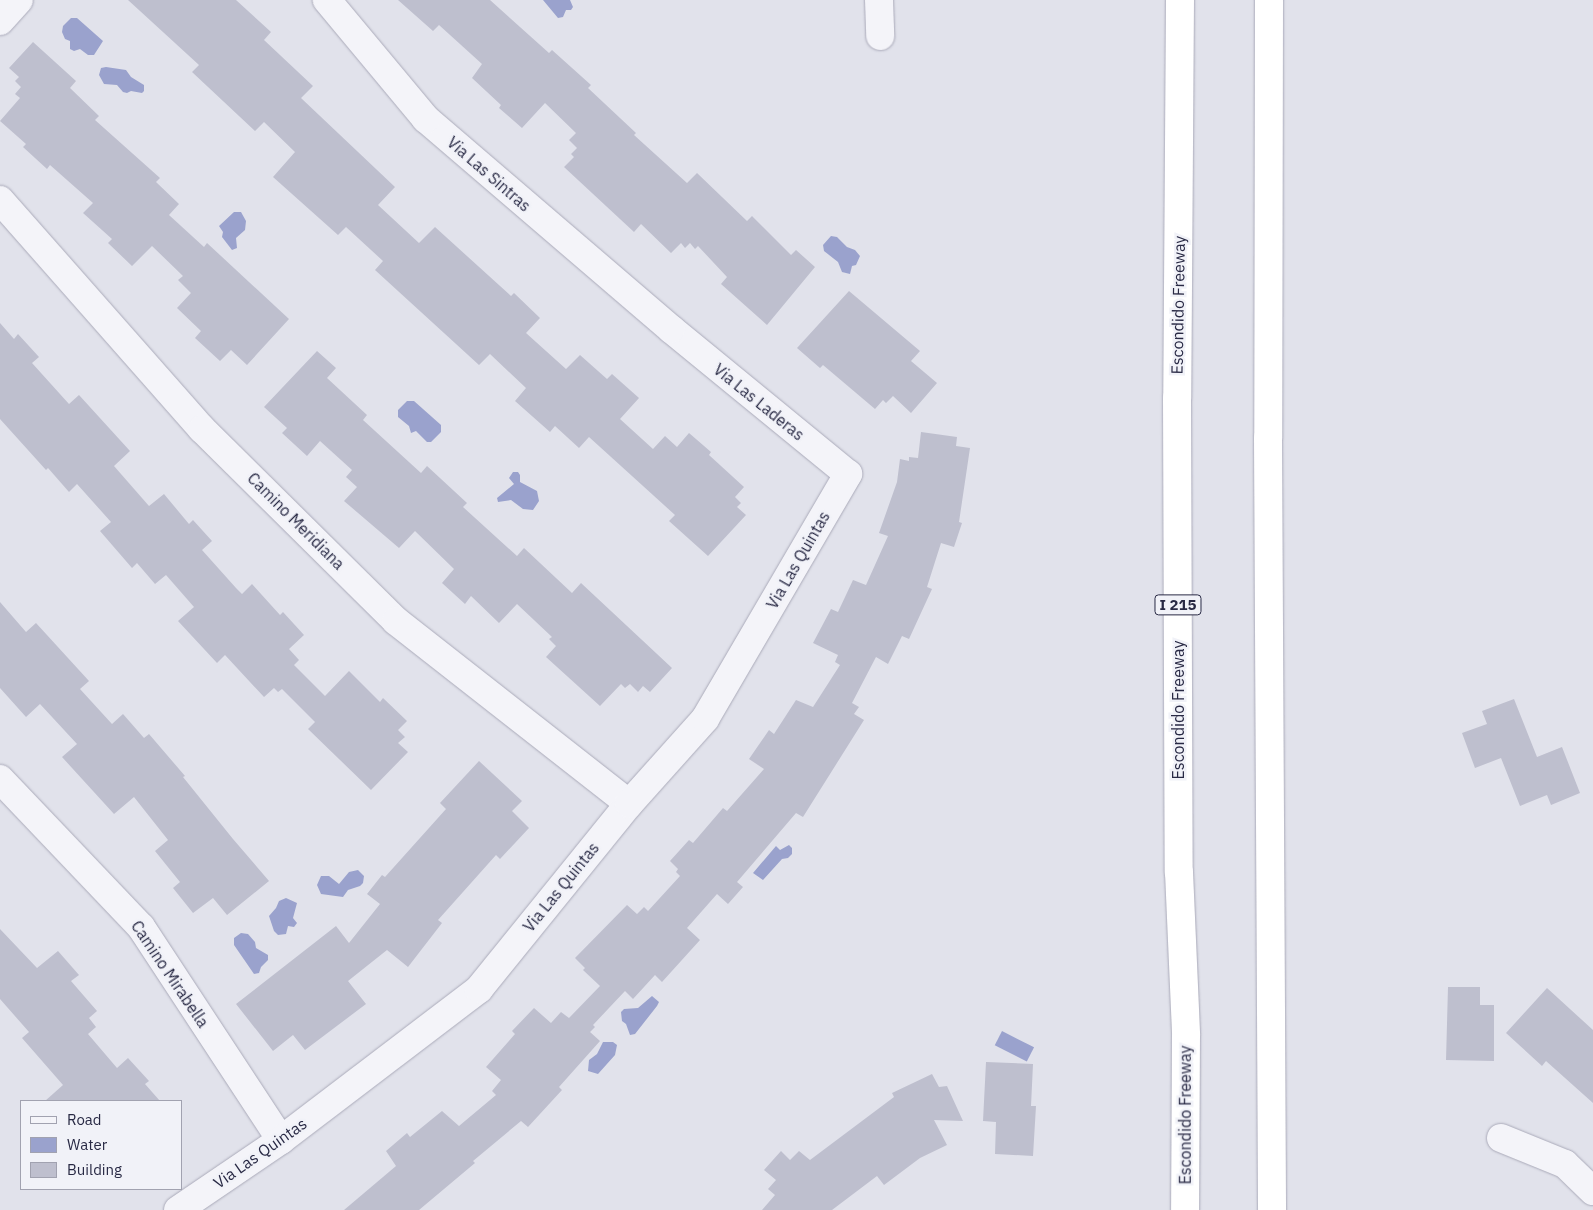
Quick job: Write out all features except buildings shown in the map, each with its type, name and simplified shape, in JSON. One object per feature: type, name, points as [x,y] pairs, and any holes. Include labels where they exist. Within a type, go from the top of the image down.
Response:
[{"type":"highway","name":"Escondido Freeway","points":[[1180,0],[1179,872],[1186,1035],[1185,1210]]},
{"type":"highway","points":[[1269,0],[1268,448],[1272,1210]]},
{"type":"street","points":[[0,21],[19,0]]},
{"type":"street","name":"Via Las Sintras","points":[[327,0],[426,120],[671,329]]},
{"type":"street","points":[[879,0],[880,36]]},
{"type":"street","name":"Camino Meridiana","points":[[0,200],[202,429],[396,621],[629,804]]},
{"type":"street","name":"Via Las Laderas","points":[[671,329],[848,474]]},
{"type":"street","name":"Via Las Quintas","points":[[178,1210],[281,1140],[479,988],[629,804],[705,719],[848,474]]},
{"type":"street","name":"Camino Mirabella","points":[[0,779],[141,927],[281,1140]]},
{"type":"street","points":[[1501,1138],[1565,1164],[1593,1191]]},
{"type":"water","points":[[543,0],[570,0],[573,7],[571,10],[566,10],[563,17],[558,18]]},
{"type":"water","points":[[71,18],[77,18],[103,41],[94,55],[88,55],[80,49],[74,51],[70,49],[70,41],[65,39],[62,32],[63,26]]},
{"type":"water","points":[[101,68],[126,70],[131,77],[144,85],[144,91],[142,93],[131,91],[127,93],[123,92],[117,85],[104,84],[99,75]]},
{"type":"water","points":[[234,212],[241,212],[246,221],[245,230],[236,238],[237,248],[232,250],[222,237],[223,232],[219,226]]},
{"type":"water","points":[[831,236],[837,237],[860,256],[856,265],[852,266],[850,274],[842,272],[838,262],[824,251],[823,245]]},
{"type":"water","points":[[407,401],[414,401],[441,425],[441,432],[431,442],[427,442],[416,431],[411,433],[409,426],[398,417],[398,410]]},
{"type":"water","points":[[513,472],[518,472],[520,482],[537,491],[539,501],[533,510],[523,509],[511,500],[498,502],[497,498],[514,484],[509,478]]},
{"type":"water","points":[[789,845],[792,848],[792,854],[788,858],[782,859],[763,880],[753,873],[776,846],[780,850]]},
{"type":"water","points":[[358,870],[364,876],[363,883],[360,886],[348,890],[343,897],[321,894],[317,885],[321,876],[329,876],[339,884],[349,872]]},
{"type":"water","points":[[286,898],[297,903],[293,918],[297,923],[294,927],[288,926],[286,934],[278,935],[274,931],[269,916],[279,901]]},
{"type":"water","points":[[241,933],[248,934],[255,942],[256,948],[268,955],[268,960],[261,967],[259,973],[254,974],[234,945],[234,938]]},
{"type":"water","points":[[652,996],[659,1002],[657,1006],[635,1034],[630,1035],[626,1024],[622,1021],[621,1012],[624,1009],[638,1008]]},
{"type":"water","points":[[1002,1031],[1034,1047],[1027,1062],[995,1045]]},
{"type":"water","points":[[603,1042],[613,1042],[617,1045],[615,1055],[598,1074],[588,1071],[589,1060],[597,1054]]}]
